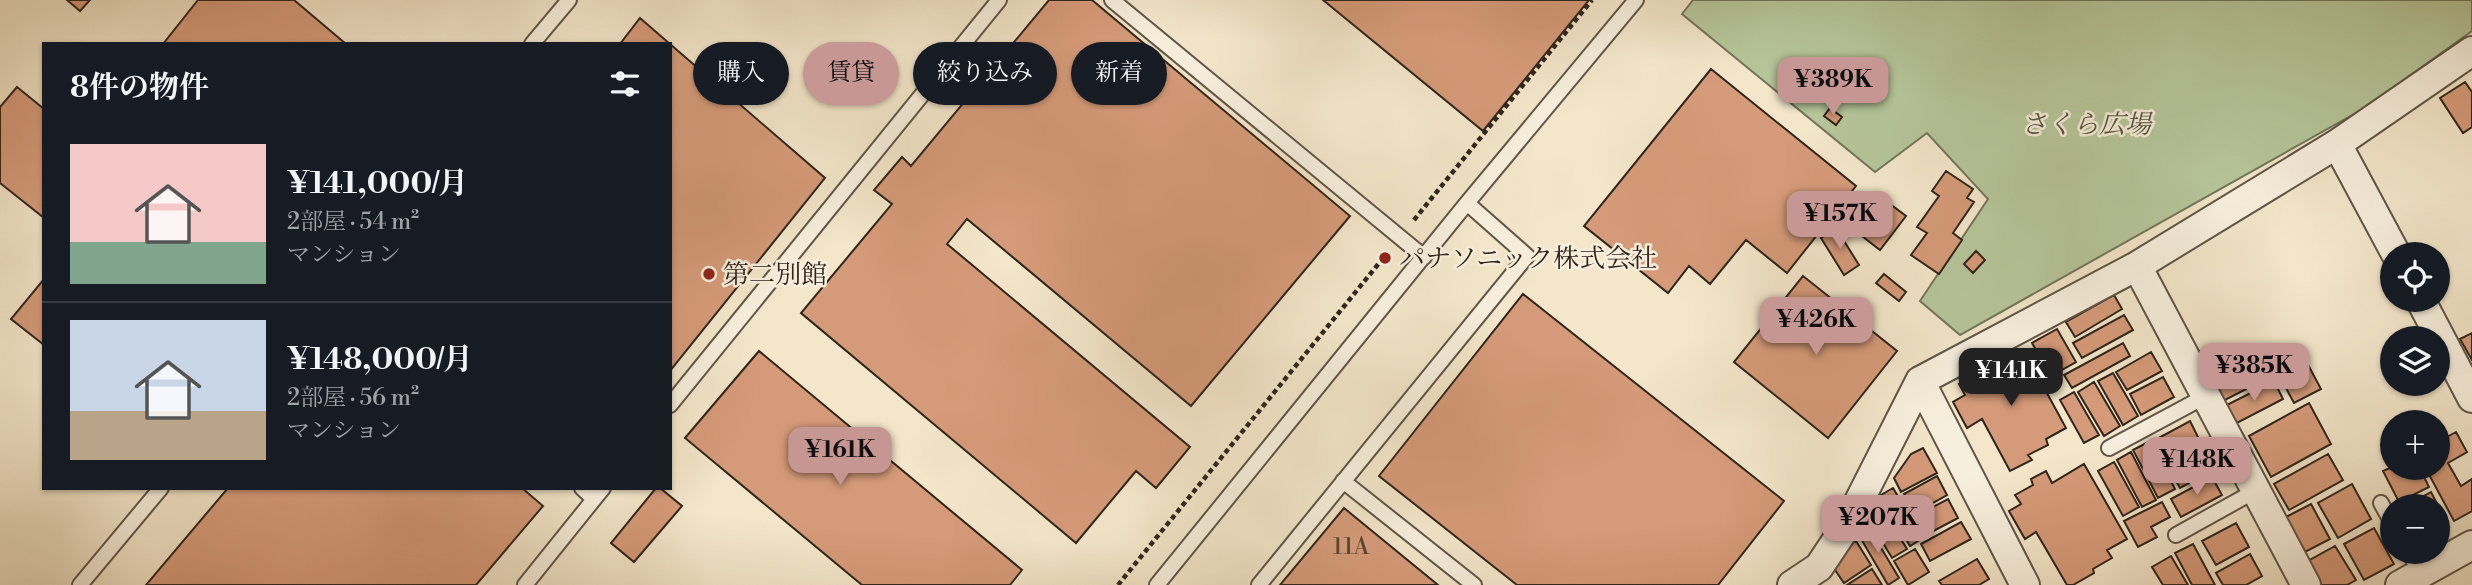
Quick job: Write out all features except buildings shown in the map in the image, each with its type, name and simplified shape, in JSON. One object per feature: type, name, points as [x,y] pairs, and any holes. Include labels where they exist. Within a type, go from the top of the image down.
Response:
[{"type":"street","points":[[1808,581],[1847,526],[1920,381],[2137,266],[2337,144],[2472,51]]},
{"type":"street","points":[[2337,144],[2390,242]]},
{"type":"street","points":[[2137,266],[2306,585]]},
{"type":"street","points":[[2427,312],[2472,398]]},
{"type":"street","points":[[1920,381],[2025,585]]},
{"type":"street","points":[[2410,570],[2472,545]]},
{"type":"lane","points":[[534,42],[569,0]]},
{"type":"lane","points":[[672,403],[999,0]]},
{"type":"lane","points":[[1112,0],[1424,257]]},
{"type":"lane","points":[[1157,585],[1467,203],[1636,0]]},
{"type":"lane","points":[[1259,585],[1527,256],[1467,203]]},
{"type":"lane","points":[[2109,448],[2206,396]]},
{"type":"lane","points":[[1343,481],[1474,585]]},
{"type":"lane","points":[[80,585],[159,490]]},
{"type":"lane","points":[[2176,535],[2255,491]]},
{"type":"lane","points":[[525,585],[599,494]]},
{"type":"path","points":[[1118,585],[1592,0]]},
{"type":"green space","name":"さくら広場","points":[[1693,0],[2472,0],[2472,31],[2363,109],[1960,335],[1920,301],[1988,199],[1927,133],[1875,172],[1682,14]]},
{"type":"place","name":"パナソニック株式会社","points":[[1385,258]]},
{"type":"place","name":"第二別館","points":[[709,274]]}]
